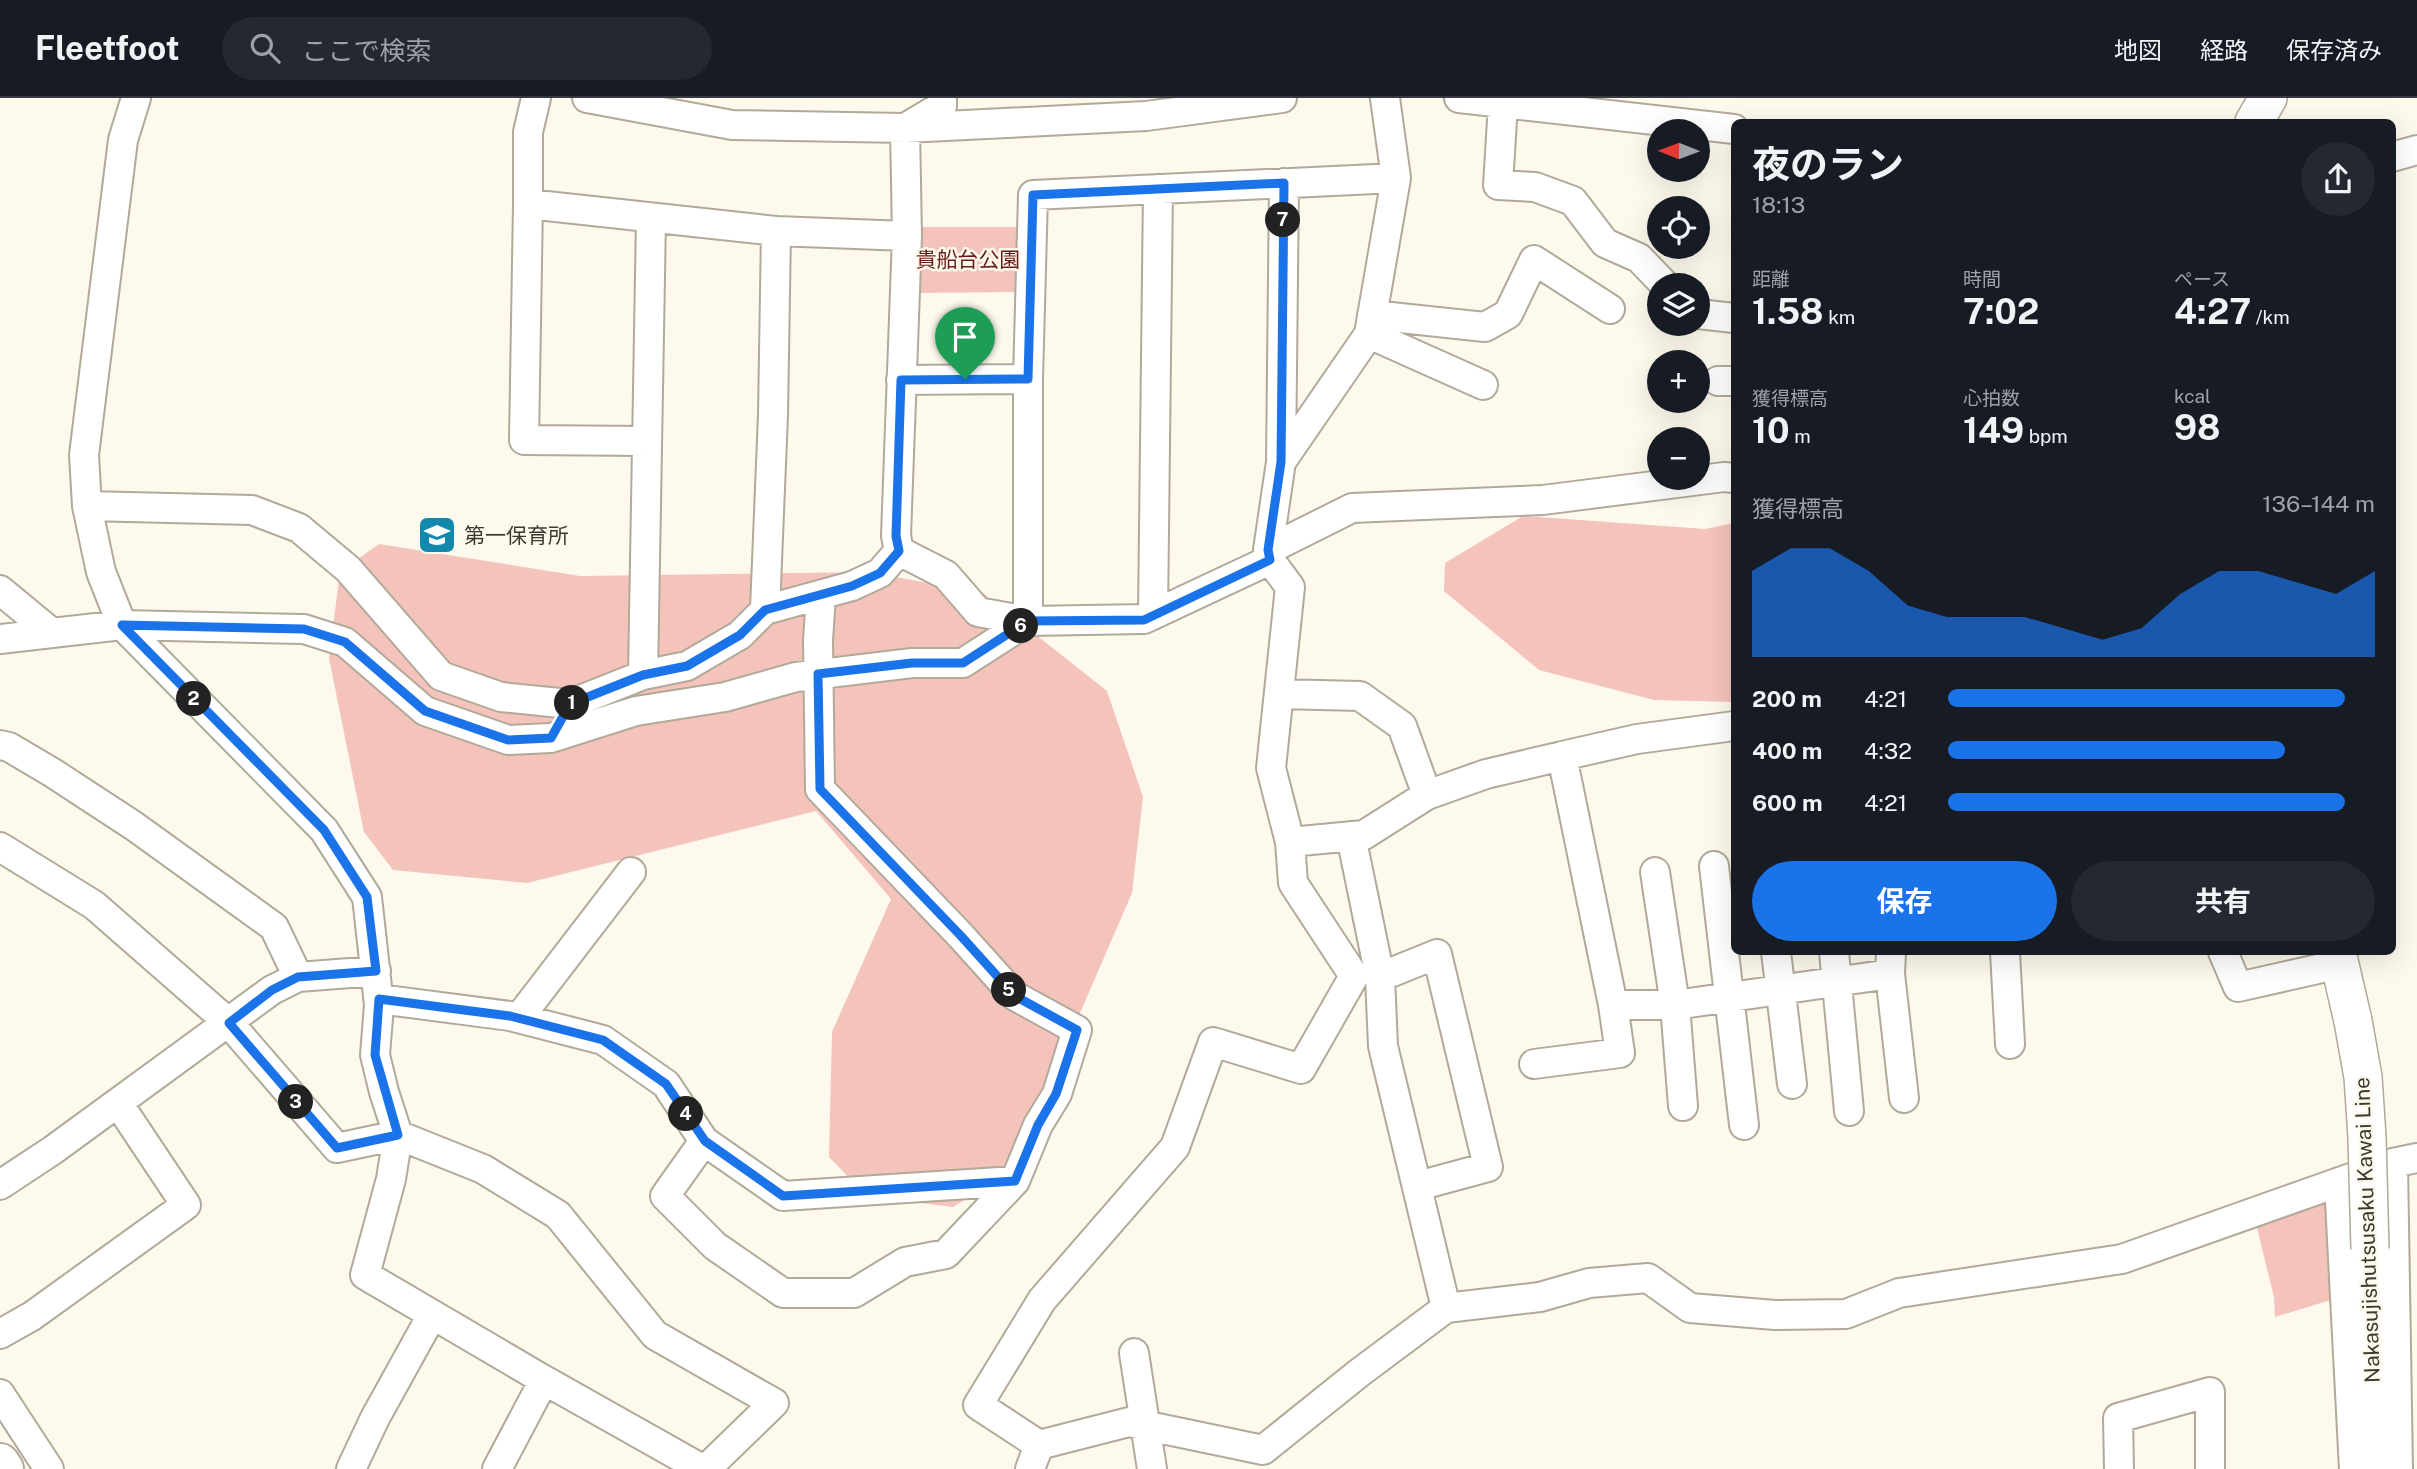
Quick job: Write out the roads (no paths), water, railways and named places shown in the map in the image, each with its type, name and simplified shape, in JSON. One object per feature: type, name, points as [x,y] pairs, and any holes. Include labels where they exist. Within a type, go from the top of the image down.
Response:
[{"type":"highway","points":[[0,1463],[4,1469]]},
{"type":"main road","points":[[2256,119],[2268,98]]},
{"type":"main road","name":"Nakasujishutsusaku Kawai Line","points":[[2339,958],[2363,1077],[2366,1113],[2376,1469]]},
{"type":"street","points":[[0,847],[94,905],[229,1023],[337,1148],[398,1135],[483,1169],[558,1215],[655,1335],[774,1403],[704,1469],[544,1380],[365,1275],[391,1179],[398,1135],[375,1055],[377,985],[367,897],[324,830],[122,625],[101,572],[87,506],[85,456],[89,416],[123,140],[136,98]]},
{"type":"street","points":[[536,98],[528,132],[524,440],[647,441]]},
{"type":"street","points":[[587,98],[732,125],[905,128],[1146,116],[1282,98]]},
{"type":"street","points":[[905,128],[942,106],[942,98]]},
{"type":"street","points":[[1281,462],[1370,324],[1396,178],[1385,98]]},
{"type":"street","points":[[1459,98],[1731,129]]},
{"type":"street","points":[[1503,104],[1498,185],[1535,187],[1573,201],[1605,243],[1639,258],[1653,273]]},
{"type":"street","points":[[899,551],[896,536],[907,236],[905,128]]},
{"type":"street","points":[[2396,156],[2417,150]]},
{"type":"street","points":[[1028,621],[1028,379],[1033,195],[1396,178]]},
{"type":"street","points":[[1284,183],[1281,462],[1269,555],[1290,587],[1271,768],[1290,842],[1293,883],[1354,976],[1301,1069],[1213,1042],[1175,1147],[1042,1300],[978,1405],[1034,1457],[1129,1422],[1263,1450],[1446,1308],[1540,1297],[1589,1283],[1648,1278],[1689,1308],[1775,1315],[1846,1314],[1899,1293],[2122,1259],[2405,1161],[2398,1469]]},
{"type":"street","points":[[1153,615],[1158,190]]},
{"type":"street","points":[[528,204],[776,231],[907,236]]},
{"type":"street","points":[[643,675],[652,219]]},
{"type":"street","points":[[765,610],[773,415],[776,231]]},
{"type":"street","points":[[1370,324],[1485,327],[1508,314],[1534,260],[1610,309]]},
{"type":"street","points":[[1710,315],[1731,318]]},
{"type":"street","points":[[1370,324],[1483,385]]},
{"type":"street","points":[[901,380],[1028,379]]},
{"type":"street","points":[[899,551],[946,575],[978,611],[1028,621],[1144,620],[1352,508],[1543,500],[1731,478]]},
{"type":"street","points":[[87,506],[252,510],[299,528],[348,569],[441,676],[501,697],[570,704],[643,675],[687,666],[740,635],[765,610],[852,586],[880,573],[899,551]]},
{"type":"street","points":[[0,590],[51,632]]},
{"type":"street","points":[[705,1141],[665,1196],[715,1246],[783,1293],[854,1293],[905,1262],[946,1254],[1015,1181],[1038,1125],[1056,1094],[1077,1030],[1015,996],[820,789],[818,640],[821,596]]},
{"type":"street","points":[[0,639],[122,625],[304,629],[345,642],[425,711],[508,740],[551,738],[635,711],[725,697],[796,677],[912,663],[963,663],[1028,621]]},
{"type":"street","points":[[1279,694],[1360,696],[1402,726],[1427,795]]},
{"type":"street","points":[[551,738],[570,704]]},
{"type":"street","points":[[1290,842],[1364,835],[1427,795],[1486,774],[1637,739],[1731,726]]},
{"type":"street","points":[[0,746],[9,747],[53,773],[134,826],[274,927],[298,977]]},
{"type":"street","points":[[1534,1064],[1620,1053],[1613,1005],[1562,756]]},
{"type":"street","points":[[1350,836],[1380,976],[1383,1046],[1446,1308]]},
{"type":"street","points":[[1714,866],[1744,1125]]},
{"type":"street","points":[[519,1018],[631,872]]},
{"type":"street","points":[[1655,872],[1675,1005],[1683,1106]]},
{"type":"street","points":[[1380,976],[1437,954],[1488,1167],[1418,1186]]},
{"type":"street","points":[[1776,955],[1792,1084]]},
{"type":"street","points":[[1834,955],[1849,1111]]},
{"type":"street","points":[[2005,955],[2010,1044]]},
{"type":"street","points":[[2223,955],[2238,986],[2339,958]]},
{"type":"street","points":[[1613,1005],[1675,1005],[1838,981],[1890,963],[1904,1098]]},
{"type":"street","points":[[0,1185],[118,1103],[272,990],[298,977],[377,985],[603,1040],[666,1084],[705,1141],[783,1196],[1015,1181]]},
{"type":"street","points":[[0,1334],[32,1316],[186,1205],[118,1103]]},
{"type":"street","points":[[2339,1182],[2354,1469]]},
{"type":"street","points":[[351,1469],[375,1418],[432,1315]]},
{"type":"street","points":[[1133,1353],[1152,1469]]},
{"type":"street","points":[[497,1469],[544,1380]]},
{"type":"street","points":[[2119,1469],[2118,1418],[2210,1392],[2210,1469]]},
{"type":"street","points":[[0,1394],[49,1469]]},
{"type":"place","name":"第一保育所","points":[[437,535]]},
{"type":"park label","name":"貴船台公園","points":[[968,259]]}]
